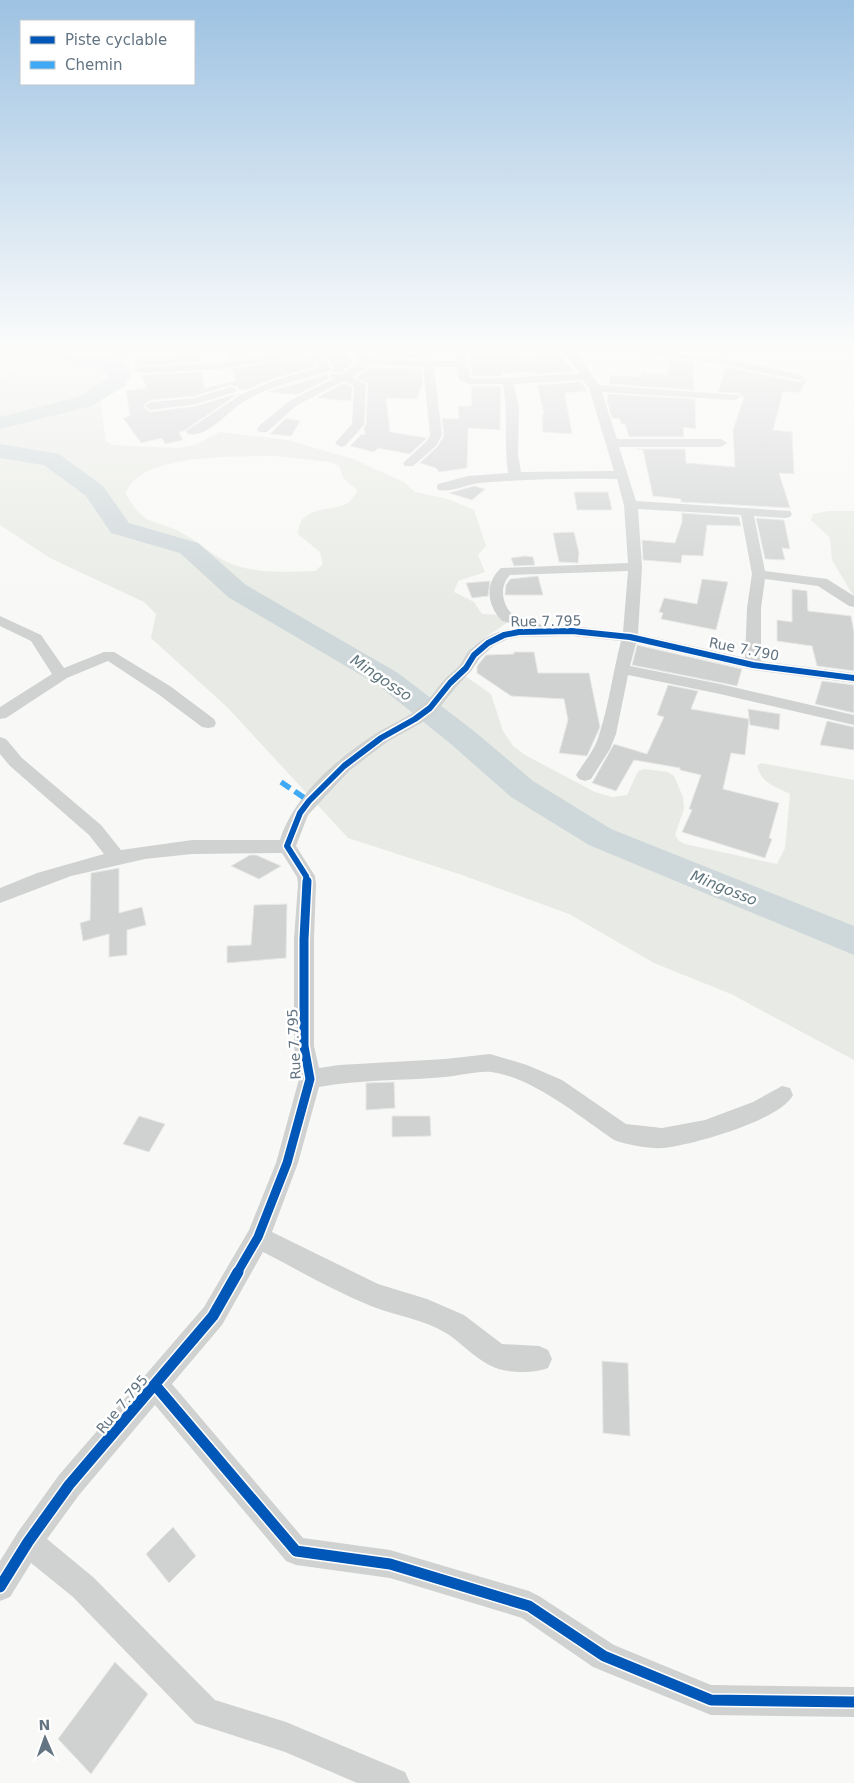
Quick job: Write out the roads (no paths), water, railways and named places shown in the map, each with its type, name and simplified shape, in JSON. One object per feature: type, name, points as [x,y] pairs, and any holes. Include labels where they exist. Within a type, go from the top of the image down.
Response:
[{"type":"street","points":[[341,443],[349,434]]},
{"type":"street","points":[[409,463],[432,443],[436,434]]},
{"type":"street","points":[[513,434],[512,455],[516,476]]},
{"type":"street","points":[[585,775],[602,749],[608,734],[620,669],[630,637],[635,567],[631,505],[608,434]]},
{"type":"street","points":[[612,443],[721,443]]},
{"type":"street","points":[[443,487],[468,480],[545,474],[621,475]]},
{"type":"street","points":[[631,505],[785,514]]},
{"type":"street","points":[[747,512],[758,574],[754,608],[754,665]]},
{"type":"street","points":[[539,632],[533,623],[507,618],[501,611],[496,597],[502,574],[510,570],[635,567]]},
{"type":"street","points":[[758,574],[822,582],[854,603]]},
{"type":"street","points":[[0,620],[36,638],[61,675]]},
{"type":"street","name":"Rue 7.795","points":[[0,1587],[28,1542],[69,1485],[213,1316],[258,1237],[287,1163],[310,1079],[304,1046],[304,938],[307,884],[306,876],[287,846],[292,830],[309,801],[344,766],[381,738],[415,719],[430,708],[450,683],[466,668],[474,655],[488,643],[504,634],[572,631],[630,637]]},
{"type":"street","name":"Rue 7.790","points":[[630,637],[754,665],[854,678]]},
{"type":"street","points":[[0,714],[61,675],[109,655],[164,690],[208,723]]},
{"type":"street","points":[[620,669],[720,689],[854,720]]},
{"type":"street","points":[[0,743],[16,762],[95,830],[118,859]]},
{"type":"street","points":[[0,896],[84,866],[148,852],[191,847],[287,846]]},
{"type":"street","points":[[310,1079],[339,1074],[490,1063],[519,1072],[554,1087],[622,1133],[662,1138],[705,1130],[761,1109],[782,1095]]},
{"type":"street","points":[[258,1237],[374,1295],[428,1311],[455,1324],[493,1353],[503,1357],[539,1359]]},
{"type":"street","points":[[155,1385],[296,1551],[390,1564],[529,1606],[604,1656],[711,1700],[854,1702]]},
{"type":"street","points":[[28,1542],[83,1588],[206,1712],[286,1737],[394,1783]]},
{"type":"waterway","name":"Mingosso","points":[[0,451],[51,459],[95,491],[120,528],[189,548],[237,591],[388,679],[463,738],[522,789],[600,837],[854,941]]}]
